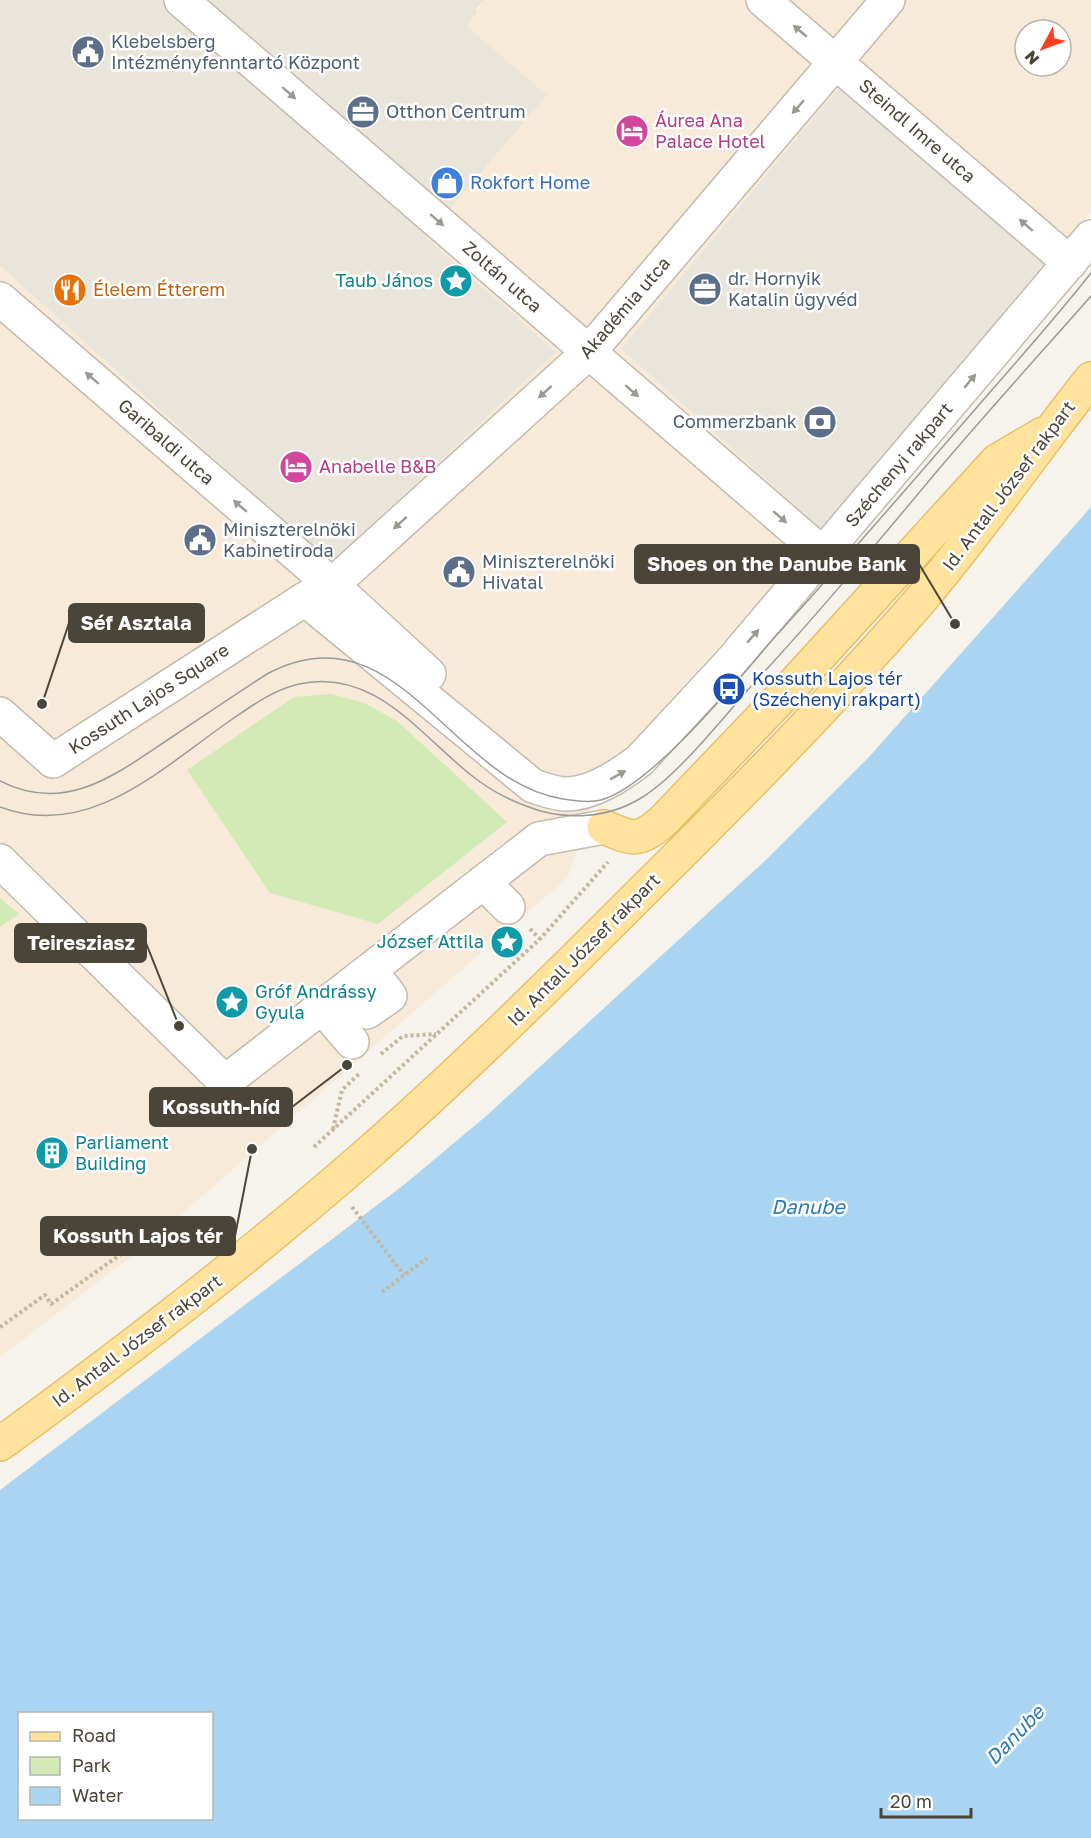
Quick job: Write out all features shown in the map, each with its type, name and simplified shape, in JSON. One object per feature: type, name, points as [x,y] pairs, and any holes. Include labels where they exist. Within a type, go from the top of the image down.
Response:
[{"type":"main road","name":"Id. Antall József rakpart","points":[[0,1444],[110,1363],[251,1253],[365,1156],[502,1031],[823,709],[919,601],[996,507],[1050,430],[1091,379]]},
{"type":"main road","points":[[617,833],[646,835],[669,815],[791,687],[997,461],[1050,430]]},
{"type":"street","name":"Zoltán utca","points":[[181,0],[823,554]]},
{"type":"street","name":"Steindl Imre utca","points":[[763,0],[1070,263]]},
{"type":"street","name":"Akadémia utca","points":[[318,592],[588,352],[888,0]]},
{"type":"street","name":"Széchenyi rakpart","points":[[564,795],[582,793],[621,774],[639,761],[730,663],[1091,237]]},
{"type":"street","name":"Garibaldi utca","points":[[0,299],[318,592]]},
{"type":"street","name":"Kossuth Lajos Square","points":[[0,714],[53,761],[318,592]]},
{"type":"street","points":[[318,592],[564,795],[617,833]]},
{"type":"street","points":[[0,861],[225,1082],[539,839],[564,795]]},
{"type":"street","points":[[539,839],[617,833]]},
{"type":"street","points":[[483,882],[508,907]]},
{"type":"street","points":[[322,1007],[358,1057]]},
{"type":"path","points":[[314,1147],[540,939],[617,833]]},
{"type":"path","points":[[383,1053],[403,1036],[436,1034]]},
{"type":"path","points":[[333,1130],[342,1090],[358,1057]]},
{"type":"path","points":[[357,1214],[404,1275]]},
{"type":"path","points":[[0,1327],[45,1295],[51,1304],[145,1237]]},
{"type":"path","points":[[382,1292],[428,1258]]},
{"type":"shaded area","points":[[0,0],[484,0],[476,9],[548,95],[426,237],[556,352],[331,564],[0,266]]},
{"type":"shaded area","points":[[484,0],[1091,0],[1091,212],[1047,266],[840,86],[621,349],[823,531],[601,777],[568,877],[145,1246],[0,1357],[0,266],[331,564],[556,352],[426,237],[547,95],[467,27]]},
{"type":"shaded area","points":[[840,86],[1047,266],[823,531],[621,349]]},
{"type":"green space","points":[[331,694],[364,703],[397,721],[507,822],[378,924],[270,893],[187,770],[294,697]]},
{"type":"green space","points":[[0,898],[19,914],[0,927]]},
{"type":"water","name":"Danube","points":[[1091,507],[1091,1838],[0,1838],[0,1490],[405,1184],[485,1117],[768,858],[869,757]]},
{"type":"tram line","points":[[0,781],[25,791],[48,794],[92,785],[134,762],[267,674],[312,659],[352,662],[388,678],[487,762],[523,786],[563,799],[582,801],[601,800],[622,791],[644,775],[693,730],[894,503],[1091,273]]},
{"type":"tram line","points":[[0,807],[33,815],[64,814],[94,807],[123,794],[151,777],[272,694],[299,684],[326,681],[350,685],[394,708],[477,780],[519,803],[540,811],[570,816],[599,814],[628,805],[655,788],[700,745],[1091,296]]},
{"type":"place","name":"Klebelsberg Intézményfenntartó Központ","points":[[88,52]]},
{"type":"place","name":"Otthon Centrum","points":[[363,112]]},
{"type":"place","name":"Áurea Ana Palace Hotel","points":[[632,131]]},
{"type":"place","name":"Rokfort Home","points":[[447,183]]},
{"type":"place","name":"Taub János","points":[[456,281]]},
{"type":"place","name":"dr. Hornyik Katalin ügyvéd","points":[[705,289]]},
{"type":"place","name":"Élelem Étterem","points":[[70,290]]},
{"type":"place","name":"Commerzbank","points":[[820,422]]},
{"type":"place","name":"Anabelle B&B","points":[[296,467]]},
{"type":"place","name":"Miniszterelnöki Kabinetiroda","points":[[200,540]]},
{"type":"place","name":"Miniszterelnöki Hivatal","points":[[459,572]]},
{"type":"place","name":"Shoes on the Danube Bank","points":[[955,624]]},
{"type":"place","name":"Kossuth Lajos tér (Széchenyi rakpart)","points":[[729,689]]},
{"type":"place","name":"Séf Asztala","points":[[42,704]]},
{"type":"place","name":"József Attila","points":[[507,942]]},
{"type":"place","name":"Gróf Andrássy Gyula","points":[[232,1002]]},
{"type":"place","name":"Teiresziasz","points":[[179,1026]]},
{"type":"place","name":"Kossuth-híd","points":[[347,1065]]},
{"type":"place","name":"Kossuth Lajos tér","points":[[252,1149]]},
{"type":"place","name":"Parliament Building","points":[[52,1153]]}]
